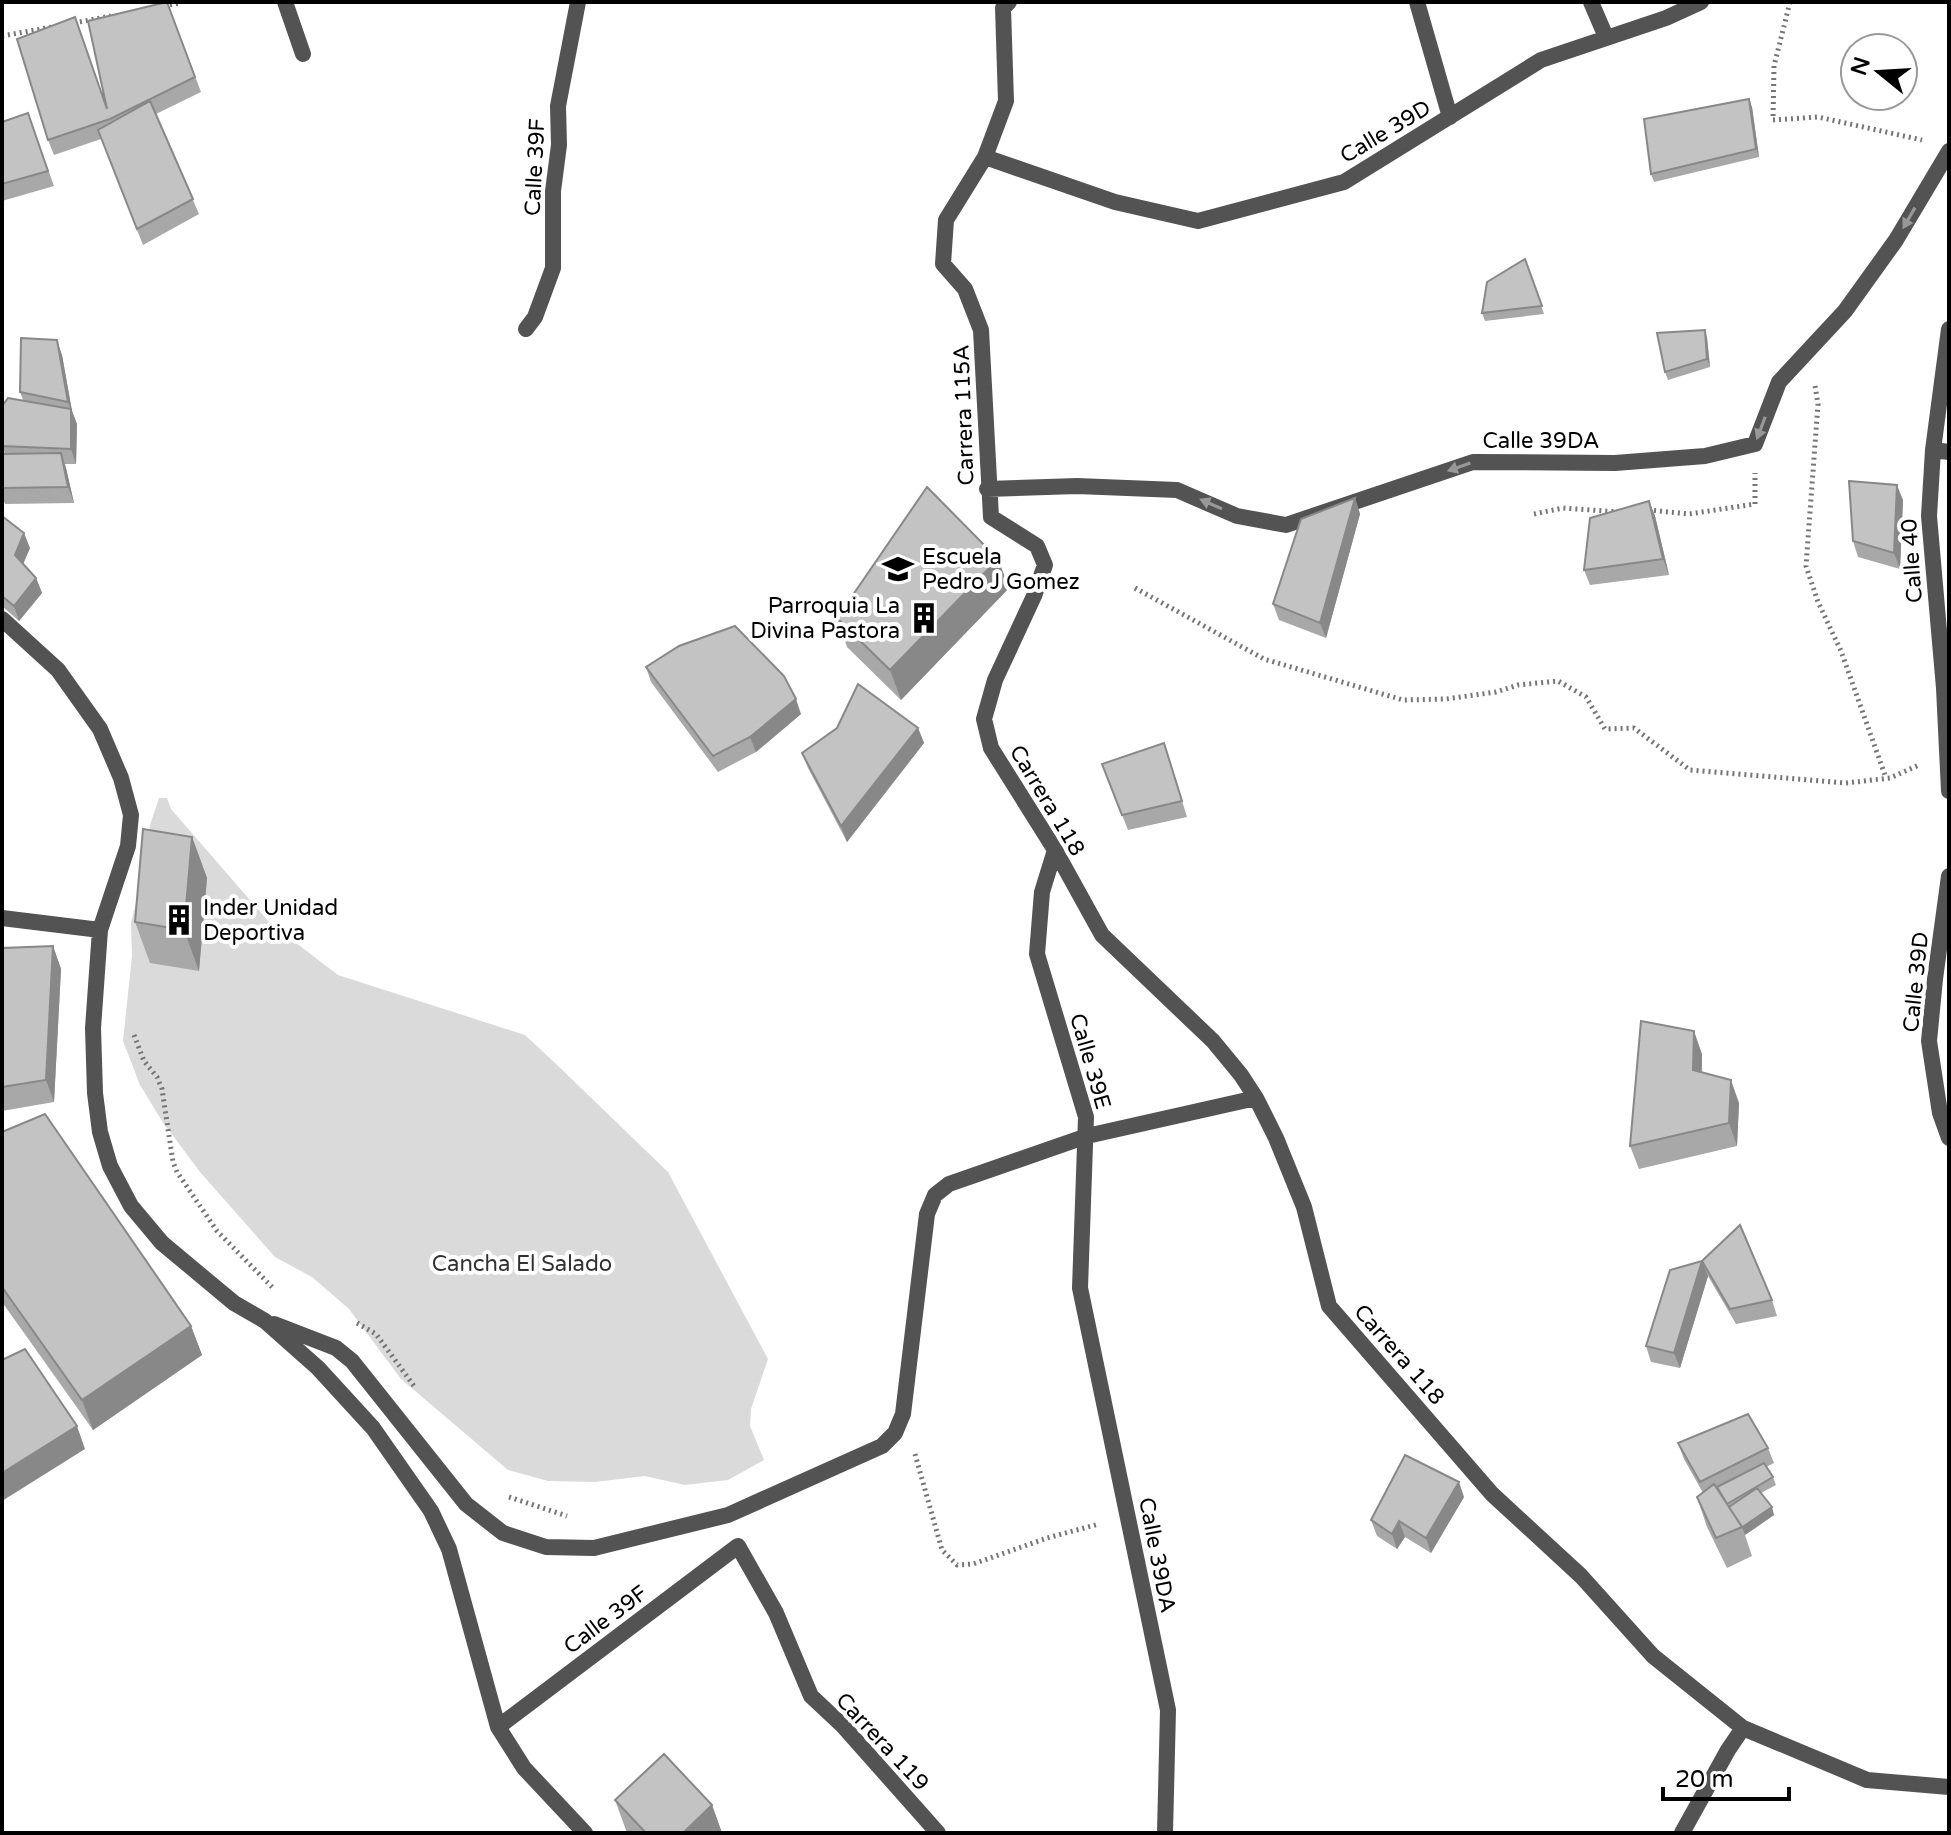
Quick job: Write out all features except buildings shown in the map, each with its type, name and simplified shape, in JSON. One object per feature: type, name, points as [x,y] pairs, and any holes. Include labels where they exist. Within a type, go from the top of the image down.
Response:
[{"type":"street","points":[[285,2],[303,54]]},
{"type":"street","name":"Calle 39F","points":[[526,329],[535,317],[553,268],[558,106],[578,2]]},
{"type":"street","points":[[1417,2],[1450,117]]},
{"type":"street","points":[[1591,2],[1606,37]]},
{"type":"street","name":"Calle 39D","points":[[985,157],[1115,202],[1198,221],[1344,182],[1541,60],[1666,18],[1701,2]]},
{"type":"street","name":"Carrera 115A","points":[[984,719],[995,680],[1045,565],[1037,546],[991,517],[987,489],[987,422],[981,330],[965,289],[943,264],[946,220],[985,157],[1006,101],[1003,4]]},
{"type":"street","points":[[1755,444],[1779,382],[1845,311],[1896,240],[1949,151]]},
{"type":"street","name":"Calle 40","points":[[1949,329],[1941,451],[1929,516],[1944,688],[1949,791]]},
{"type":"street","name":"Calle 39DA","points":[[987,489],[1077,486],[1177,490],[1237,516],[1286,525],[1473,462],[1615,463],[1705,456],[1755,444]]},
{"type":"street","points":[[2,619],[58,670],[100,729],[121,778],[131,815],[128,846],[100,930],[93,1028],[100,1132],[110,1166],[131,1206],[162,1243],[234,1303],[265,1321],[336,1348],[352,1361],[466,1504],[503,1533],[546,1547],[594,1548],[728,1515],[882,1446],[895,1433],[903,1414],[927,1214],[935,1195],[949,1184],[1087,1136],[1256,1098]]},
{"type":"street","name":"Carrera 118","points":[[984,719],[991,748],[1055,850],[1102,935],[1213,1041],[1256,1098],[1304,1207],[1329,1306],[1492,1494],[1581,1576],[1653,1656],[1743,1728],[1867,1780],[1949,1787]]},
{"type":"street","name":"Calle 39E","points":[[1055,850],[1042,892],[1037,954],[1086,1117],[1080,1288]]},
{"type":"street","name":"Calle 39D","points":[[1949,876],[1929,1041],[1940,1113],[1949,1138]]},
{"type":"street","points":[[2,918],[100,930]]},
{"type":"street","name":"Calle 39DA","points":[[1080,1288],[1168,1710],[1165,1833]]},
{"type":"street","points":[[265,1321],[318,1368],[373,1428],[431,1511],[449,1549],[498,1727],[524,1768],[585,1833]]},
{"type":"street","name":"Calle 39F","points":[[498,1727],[738,1546]]},
{"type":"street","name":"Carrera 119","points":[[738,1546],[776,1613],[811,1696],[843,1726],[938,1833]]},
{"type":"street","points":[[1682,1833],[1743,1728]]},
{"type":"path","points":[[1790,2],[1774,66],[1773,120],[1818,117],[1926,141]]},
{"type":"path","points":[[150,9],[180,3]]},
{"type":"path","points":[[2,36],[121,14]]},
{"type":"path","points":[[1810,349],[1818,404],[1806,566],[1818,602],[1841,651],[1886,778]]},
{"type":"path","points":[[1642,510],[1689,514],[1755,504],[1755,444]]},
{"type":"path","points":[[1534,514],[1563,508],[1632,511]]},
{"type":"path","points":[[1135,588],[1264,659],[1403,700],[1446,699],[1558,681],[1586,697],[1605,729],[1634,728],[1690,770],[1722,771],[1756,778],[1846,783],[1886,778],[1945,753]]},
{"type":"path","points":[[134,1035],[144,1061],[162,1089],[177,1172],[217,1231],[275,1291]]},
{"type":"path","points":[[351,1320],[376,1334],[418,1391]]},
{"type":"path","points":[[895,1433],[915,1452],[942,1550],[957,1565],[973,1564],[1047,1538],[1127,1517]]},
{"type":"path","points":[[503,1495],[576,1520]]},
{"type":"green space","name":"Cancha El Salado","points":[[159,798],[167,798],[171,809],[270,923],[338,975],[525,1035],[668,1172],[768,1359],[751,1409],[750,1426],[764,1460],[728,1480],[685,1485],[645,1476],[595,1482],[548,1481],[508,1470],[401,1379],[349,1309],[312,1277],[275,1257],[200,1172],[162,1121],[140,1085],[123,1041],[132,956],[131,923],[144,871],[150,825]]},
{"type":"place","name":"Escuela Pedro J Gomez","points":[[898,569]]},
{"type":"place","name":"Parroquia La Divina Pastora","points":[[924,618]]},
{"type":"place","name":"Inder Unidad Deportiva","points":[[179,920]]}]
